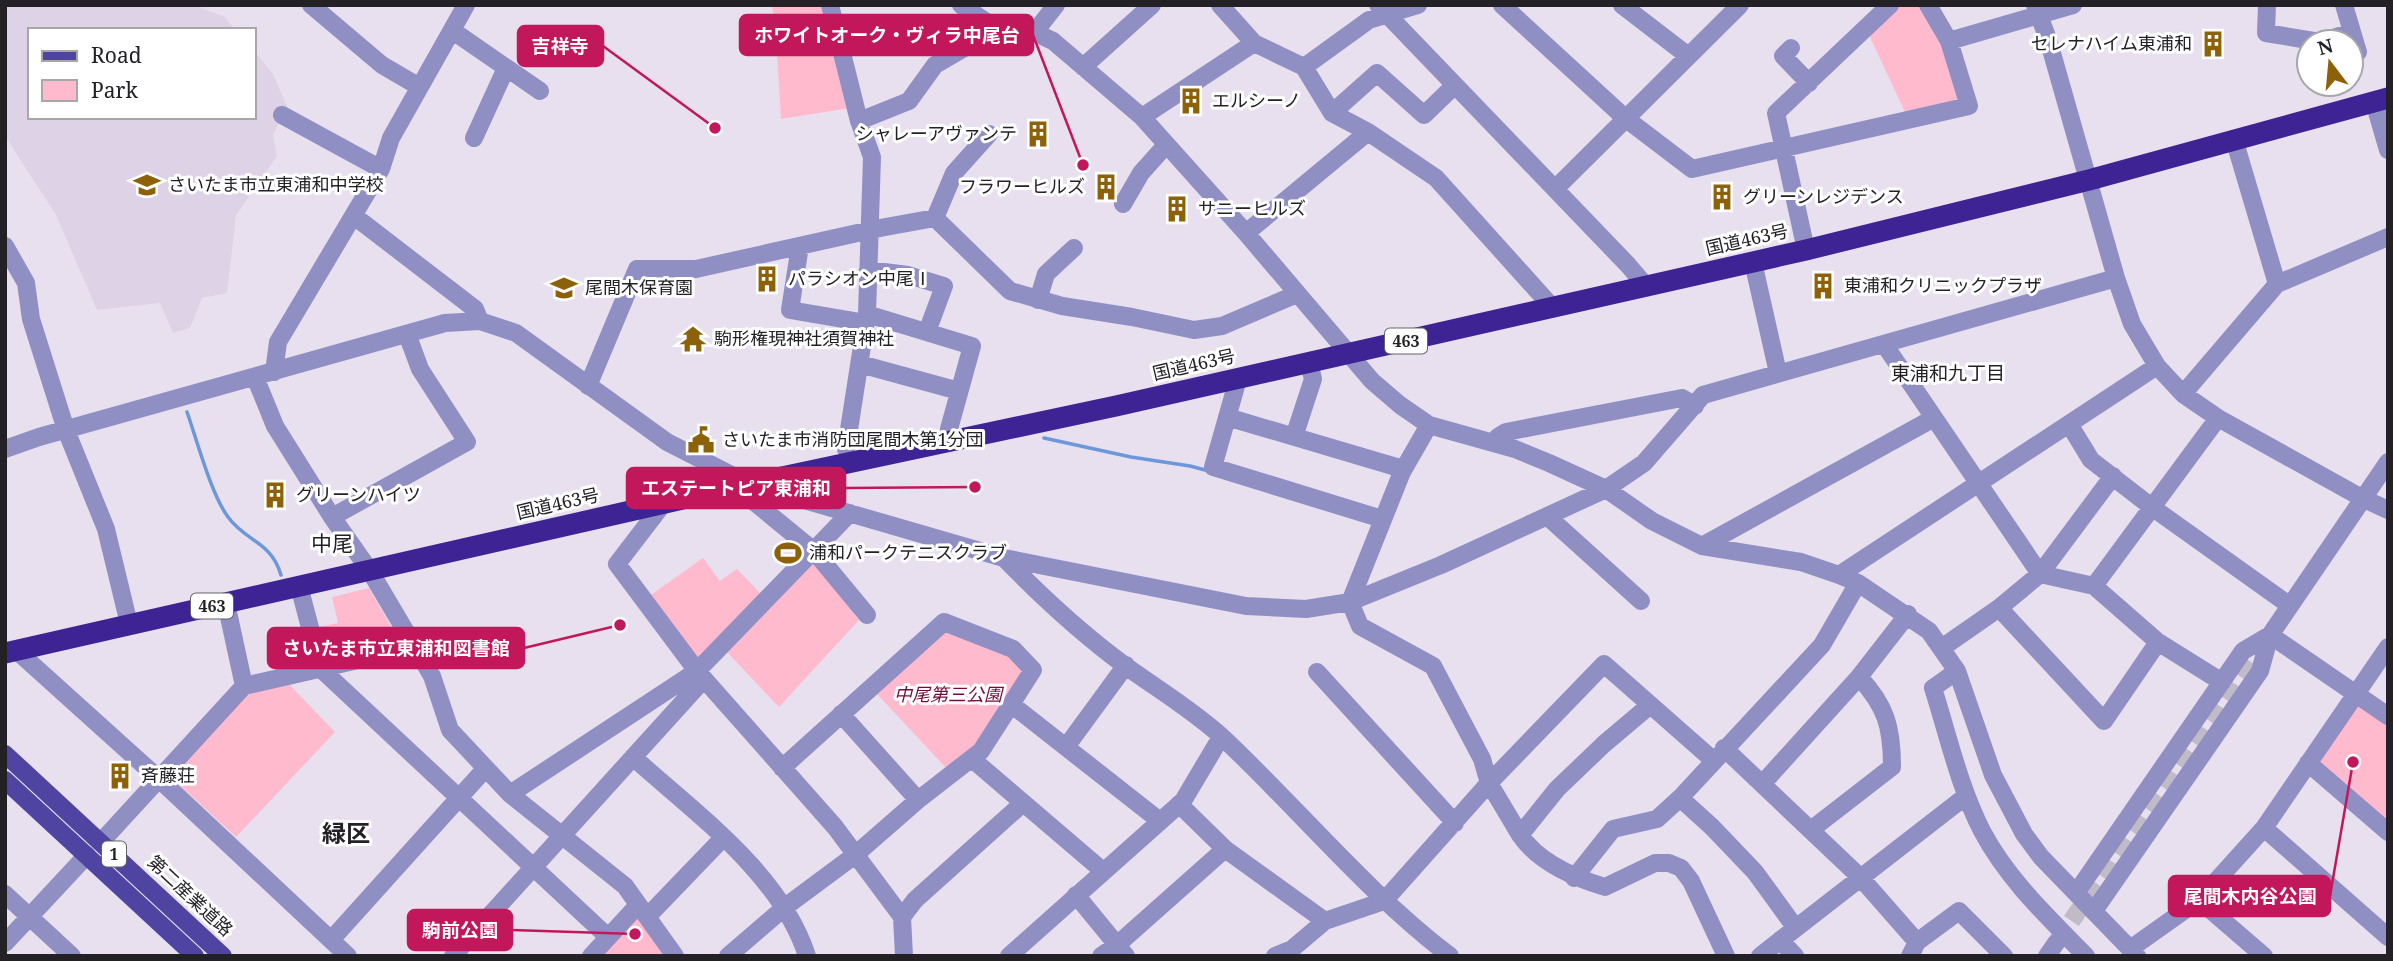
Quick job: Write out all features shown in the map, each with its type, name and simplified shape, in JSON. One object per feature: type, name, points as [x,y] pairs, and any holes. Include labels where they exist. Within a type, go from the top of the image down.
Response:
[{"type":"highway","name":"国道463号","points":[[11,651],[663,504],[743,485],[844,456],[949,443],[1553,309],[2089,180],[2381,100]]},
{"type":"main road","name":"第二産業道路","points":[[5,754],[223,956]]},
{"type":"main road","name":"1","points":[[5,780],[195,956]]},
{"type":"street","points":[[311,5],[382,65],[418,86]]},
{"type":"street","points":[[274,372],[278,342],[381,169],[391,138],[466,5]]},
{"type":"street","points":[[830,5],[859,121],[872,157],[866,318],[844,456]]},
{"type":"street","points":[[961,5],[997,29]]},
{"type":"street","points":[[1034,33],[1056,5]]},
{"type":"street","points":[[1083,67],[1152,5]]},
{"type":"street","points":[[1220,5],[1254,43],[1304,67],[1332,113],[1368,132],[1436,178],[1553,309]]},
{"type":"street","points":[[1304,67],[1382,10],[1418,5]]},
{"type":"street","points":[[1502,5],[1625,118],[1692,169],[1969,106],[1949,41],[1928,5]]},
{"type":"street","points":[[1622,5],[1688,55]]},
{"type":"street","points":[[1555,189],[1740,5]]},
{"type":"street","points":[[1806,250],[1776,113],[1890,5]]},
{"type":"street","points":[[1949,41],[2038,10],[2073,5]]},
{"type":"street","points":[[2267,5],[2266,33],[2295,38]]},
{"type":"street","points":[[2344,5],[2351,28]]},
{"type":"street","points":[[1382,10],[1646,286]]},
{"type":"street","points":[[2038,10],[2116,278],[2132,324],[2157,366],[2183,394],[2218,418],[2388,510]]},
{"type":"street","points":[[859,121],[909,101],[935,65],[997,29],[1027,29],[1053,41],[1142,117],[1372,381],[1429,425],[1494,443],[1549,463],[1606,489],[1652,522],[1702,546],[1801,562],[1839,575],[1858,583],[1930,631],[1958,671],[1993,775],[2012,814],[2041,858],[2134,952],[2199,900],[2264,828],[2388,647]]},
{"type":"street","points":[[453,31],[540,91]]},
{"type":"street","points":[[1142,117],[1254,43]]},
{"type":"street","points":[[1791,48],[1783,56],[1809,83]]},
{"type":"street","points":[[474,138],[506,68]]},
{"type":"street","points":[[1332,113],[1377,73],[1424,115],[1454,86]]},
{"type":"street","points":[[2381,100],[2388,150]]},
{"type":"street","points":[[282,115],[381,169]]},
{"type":"street","points":[[1245,233],[1368,132]]},
{"type":"street","points":[[935,218],[954,173],[989,134]]},
{"type":"street","points":[[2234,139],[2277,284]]},
{"type":"street","points":[[1123,204],[1140,173],[1166,145]]},
{"type":"street","points":[[354,216],[475,309],[480,321]]},
{"type":"street","points":[[588,386],[637,269],[696,269],[935,218]]},
{"type":"street","points":[[935,218],[1010,291],[1062,306],[1194,330],[1222,326],[1297,294]]},
{"type":"street","points":[[2183,394],[2277,284],[2388,237]]},
{"type":"street","points":[[5,246],[26,283],[31,319],[66,430],[106,529],[129,624]]},
{"type":"street","points":[[800,246],[790,310],[866,318],[972,346],[949,429],[949,443]]},
{"type":"street","points":[[1038,300],[1046,274],[1074,248]]},
{"type":"street","points":[[1753,262],[1778,373]]},
{"type":"street","points":[[868,270],[908,275],[944,286],[927,332]]},
{"type":"street","points":[[743,485],[1004,558],[1246,606],[1306,609],[1350,602],[1441,565],[1606,489],[1644,463],[1703,395],[2116,278]]},
{"type":"street","points":[[6,446],[407,334],[445,324],[480,321],[516,333],[667,442],[743,485],[814,551],[867,615]]},
{"type":"street","points":[[332,517],[467,442],[420,369],[407,334]]},
{"type":"street","points":[[1884,344],[2040,574],[2094,586],[2158,642],[2222,682]]},
{"type":"street","points":[[1294,437],[1313,379],[1309,362]]},
{"type":"street","points":[[860,364],[960,391]]},
{"type":"street","points":[[1839,575],[2157,366]]},
{"type":"street","points":[[254,377],[275,426],[332,517],[370,570],[432,676],[450,730],[510,794],[625,886],[676,956]]},
{"type":"street","points":[[1238,379],[1213,467],[1382,519]]},
{"type":"street","points":[[1494,443],[1506,432],[1682,398],[1695,406]]},
{"type":"street","points":[[1227,417],[1403,469]]},
{"type":"street","points":[[1702,546],[1934,418]]},
{"type":"street","points":[[2094,586],[2218,418]]},
{"type":"street","points":[[2069,424],[2091,460],[2289,605]]},
{"type":"street","points":[[1429,425],[1403,469],[1350,602],[1360,626],[1433,666],[1482,759],[1489,783],[1527,845],[1574,878],[1605,887],[1655,863],[1669,863],[1681,868],[1691,880],[1726,956]]},
{"type":"street","points":[[2256,656],[2388,462]]},
{"type":"street","points":[[1943,647],[1999,608],[2040,574],[2113,476]]},
{"type":"street","points":[[663,504],[617,564],[700,675],[817,806],[902,917],[904,956]]},
{"type":"street","points":[[453,956],[633,757],[700,675],[850,513]]},
{"type":"street","points":[[1547,516],[1641,601]]},
{"type":"street","points":[[1004,558],[1030,584],[1126,666],[1188,707],[1327,841],[1384,901],[1450,956]]},
{"type":"street","points":[[1574,878],[1614,828],[1657,819],[1680,798],[1822,645],[1858,583]]},
{"type":"street","points":[[299,586],[321,668],[608,937]]},
{"type":"street","points":[[226,603],[244,686]]},
{"type":"street","points":[[1999,608],[2104,721],[2158,642]]},
{"type":"street","points":[[1763,783],[1859,677],[1908,614]]},
{"type":"street","points":[[728,956],[785,907],[855,855],[918,800],[981,751],[1033,670],[1013,649],[944,622],[782,768]]},
{"type":"street","points":[[2076,893],[2243,651],[2270,635]]},
{"type":"street","points":[[2270,635],[2388,716]]},
{"type":"street","points":[[2094,911],[2260,671],[2270,635]]},
{"type":"street","points":[[101,842],[244,686],[415,647]]},
{"type":"street","points":[[11,651],[158,778],[348,956]]},
{"type":"street","points":[[1275,956],[1299,951],[1325,921],[1384,901],[1489,783],[1604,664],[1649,706],[1763,783],[1860,877],[1915,951],[1959,912],[2004,956]]},
{"type":"street","points":[[1066,747],[1126,666]]},
{"type":"street","points":[[1958,671],[1933,688],[1966,796],[1983,831],[2014,880],[2086,956]]},
{"type":"street","points":[[1318,672],[1455,823]]},
{"type":"street","points":[[510,794],[700,675]]},
{"type":"street","points":[[1812,829],[1892,767],[1892,741],[1885,715],[1876,695],[1859,677]]},
{"type":"street","points":[[1011,704],[1160,821]]},
{"type":"street","points":[[1520,835],[1557,789],[1649,706]]},
{"type":"street","points":[[841,714],[918,800]]},
{"type":"street","points":[[1009,956],[1179,804],[1221,737]]},
{"type":"street","points":[[633,757],[767,881],[796,927],[807,956]]},
{"type":"street","points":[[972,758],[1103,871]]},
{"type":"street","points":[[2308,763],[2388,832]]},
{"type":"street","points":[[331,940],[485,769]]},
{"type":"street","points":[[1760,956],[1966,796]]},
{"type":"street","points":[[1680,798],[1755,872],[1795,927]]},
{"type":"street","points":[[902,917],[915,900],[1023,803]]},
{"type":"street","points":[[1179,804],[1225,849],[1325,921]]},
{"type":"street","points":[[2264,828],[2388,937]]},
{"type":"street","points":[[591,956],[608,937],[643,911],[723,838]]},
{"type":"street","points":[[1101,956],[1122,950],[1225,849]]},
{"type":"street","points":[[5,943],[87,855]]},
{"type":"street","points":[[5,894],[72,956]]},
{"type":"street","points":[[1076,895],[1122,950]]},
{"type":"street","points":[[2199,900],[2264,956]]},
{"type":"street","points":[[1780,940],[1795,956]]},
{"type":"shaded area","name":"さいたま市立東浦和中学校","points":[[5,5],[194,5],[225,17],[233,28],[28,28],[28,119],[256,119],[256,53],[273,74],[287,106],[273,135],[277,156],[236,215],[227,293],[202,298],[190,328],[173,333],[160,303],[97,310],[56,215],[5,136]]},
{"type":"green space","points":[[772,5],[827,5],[850,108],[781,119]]},
{"type":"green space","points":[[1899,5],[1919,5],[1948,52],[1960,96],[1957,102],[1905,112],[1869,35]]},
{"type":"green space","points":[[703,558],[720,581],[737,569],[762,595],[698,659],[651,595]]},
{"type":"green space","points":[[814,563],[859,620],[779,707],[727,652]]},
{"type":"green space","points":[[369,588],[398,639],[325,656],[318,627],[338,623],[332,597]]},
{"type":"green space","name":"中尾第三公園","points":[[944,629],[1002,651],[1026,672],[978,742],[948,770],[876,693]]},
{"type":"green space","points":[[289,684],[335,732],[236,837],[171,777],[248,692]]},
{"type":"green space","points":[[2359,703],[2388,724],[2388,826],[2319,766],[2317,758]]},
{"type":"green space","points":[[637,913],[667,956],[599,956]]},
{"type":"waterway","points":[[187,412],[210,481],[222,507],[242,532],[265,548],[277,564],[281,575]]},
{"type":"waterway","points":[[1044,438],[1209,471]]},
{"type":"tunnel","points":[[2056,943],[2256,656]]},
{"type":"place","name":"セレナハイム東浦和","points":[[2213,44]]},
{"type":"place","name":"エルシーノ","points":[[1191,101]]},
{"type":"place","name":"吉祥寺","points":[[715,128]]},
{"type":"place","name":"シャレーアヴァンテ","points":[[1038,134]]},
{"type":"place","name":"ホワイトオーク・ヴィラ中尾台","points":[[1083,165]]},
{"type":"place","name":"さいたま市立東浦和中学校","points":[[147,185]]},
{"type":"place","name":"フラワーヒルズ","points":[[1106,187]]},
{"type":"place","name":"グリーンレジデンス","points":[[1722,197]]},
{"type":"place","name":"サニーヒルズ","points":[[1177,209]]},
{"type":"place","name":"パラシオン中尾Ⅰ","points":[[767,279]]},
{"type":"place","name":"東浦和クリニックプラザ","points":[[1823,286]]},
{"type":"place","name":"尾間木保育園","points":[[564,288]]},
{"type":"place","name":"駒形権現神社須賀神社","points":[[693,339]]},
{"type":"place","name":"さいたま市消防団尾間木第1分団","points":[[701,440]]},
{"type":"place","name":"エステートピア東浦和","points":[[975,487]]},
{"type":"place","name":"グリーンハイツ","points":[[275,495]]},
{"type":"place","name":"浦和パークテニスクラブ","points":[[788,553]]},
{"type":"place","name":"さいたま市立東浦和図書館","points":[[620,625]]},
{"type":"place","name":"尾間木内谷公園","points":[[2353,762]]},
{"type":"place","name":"斉藤荘","points":[[120,776]]},
{"type":"place","name":"駒前公園","points":[[635,934]]},
{"type":"district","name":"東浦和九丁目","points":[[1948,373]]},
{"type":"district","name":"中尾","points":[[332,544]]},
{"type":"district","name":"緑区","points":[[346,834]]}]
